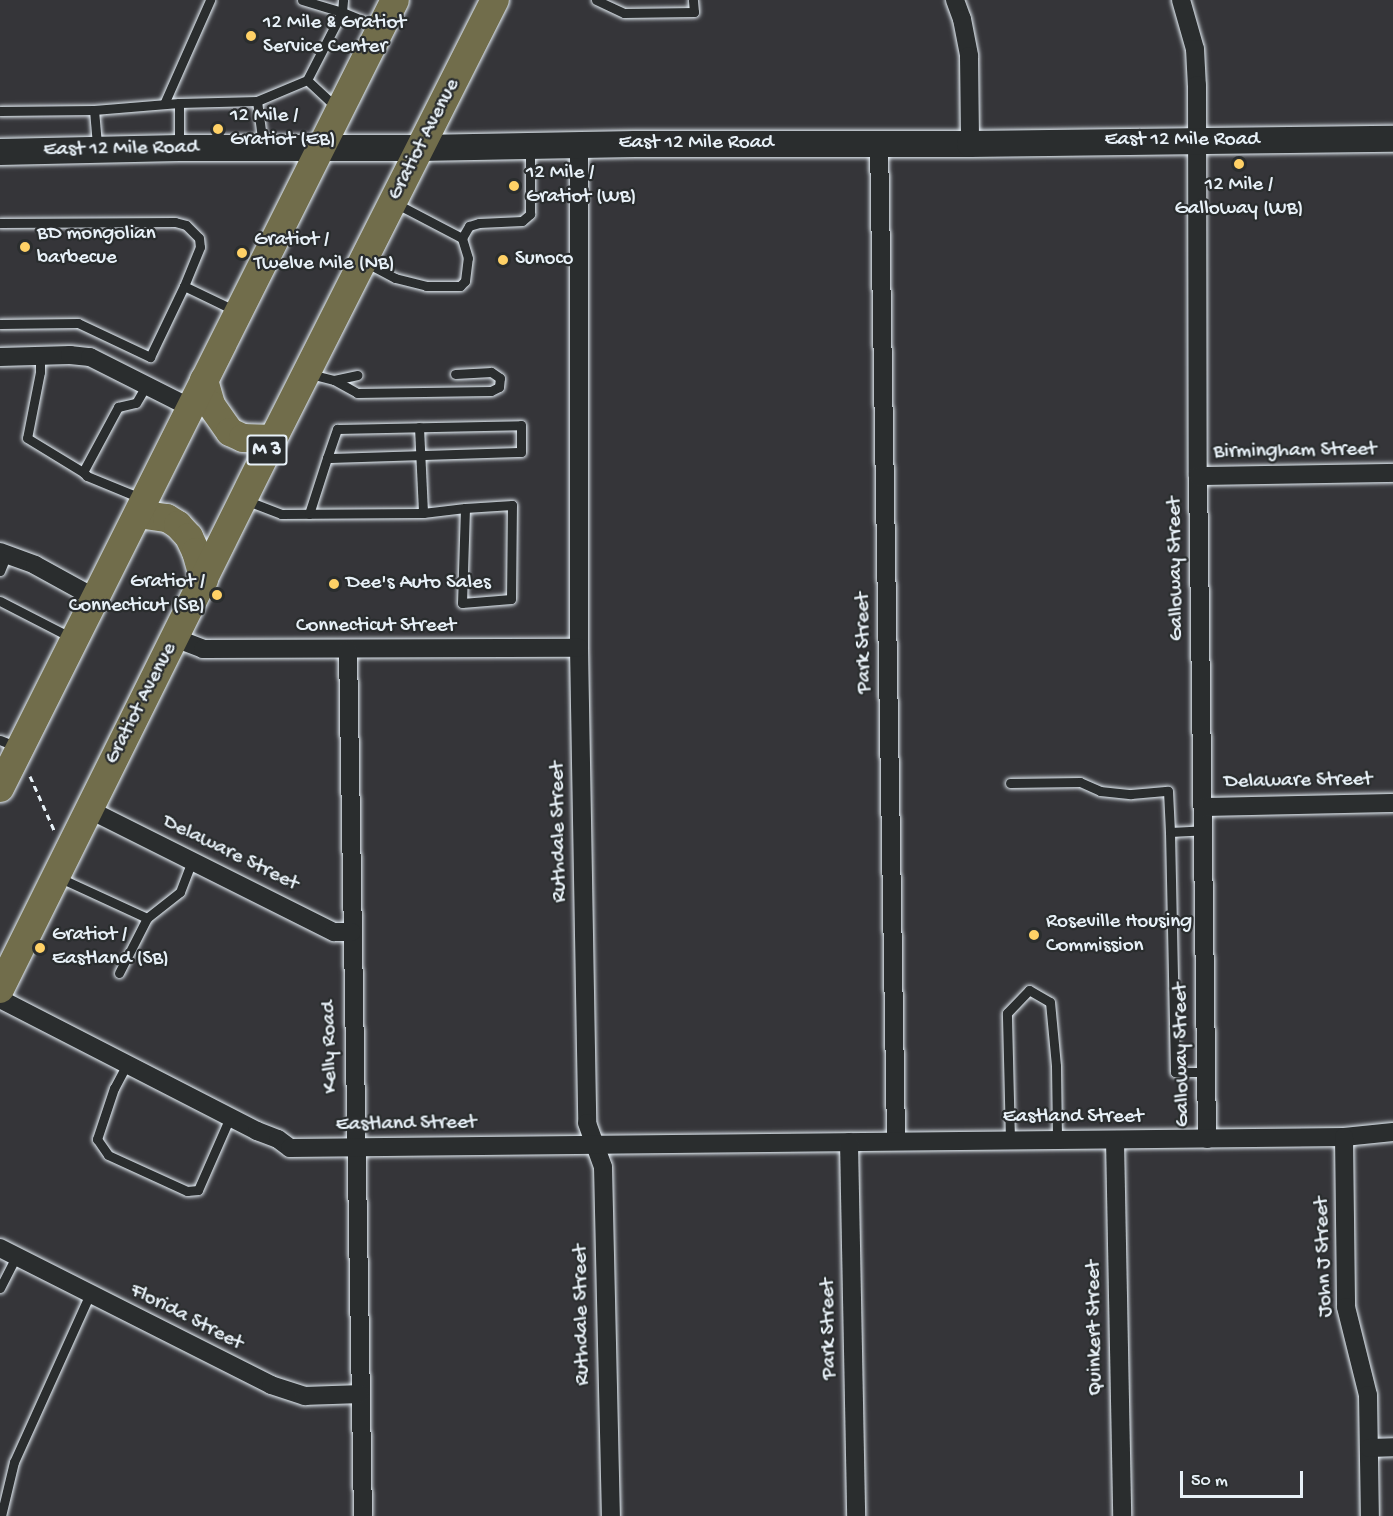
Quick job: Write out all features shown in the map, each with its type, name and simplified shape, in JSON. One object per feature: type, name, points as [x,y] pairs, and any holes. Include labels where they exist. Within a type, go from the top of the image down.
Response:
[{"type":"main road","points":[[0,788],[16,752],[395,0]]},
{"type":"main road","name":"Gratiot Avenue","points":[[0,989],[273,439],[495,0]]},
{"type":"main road","name":"East 12 Mile Road","points":[[0,152],[178,148],[421,148],[579,144],[970,144],[1393,139]]},
{"type":"main road","points":[[204,380],[211,405],[230,432],[243,438],[273,439]]},
{"type":"main road","points":[[141,507],[167,518],[178,525],[189,537],[204,579]]},
{"type":"street","points":[[955,0],[962,19],[969,56],[970,144]]},
{"type":"street","name":"Galloway Street","points":[[1181,0],[1195,49],[1207,1139]]},
{"type":"street","name":"Park Street","points":[[879,143],[896,1141]]},
{"type":"street","name":"Ruthdale Street","points":[[579,144],[579,648],[587,1123],[603,1167],[610,1516]]},
{"type":"street","points":[[0,357],[90,357],[189,407]]},
{"type":"street","name":"Birmingham Street","points":[[1198,476],[1393,472]]},
{"type":"street","points":[[2,559],[35,565],[95,598]]},
{"type":"street","name":"Connecticut Street","points":[[175,638],[203,649],[579,648]]},
{"type":"street","name":"Kelly Road","points":[[348,650],[363,1516]]},
{"type":"street","name":"Delaware Street","points":[[1203,807],[1393,802]]},
{"type":"street","name":"Delaware Street","points":[[90,810],[334,932],[352,932]]},
{"type":"street","name":"Eastland Street","points":[[0,999],[230,1117],[278,1139],[290,1148],[1207,1139],[1344,1137],[1393,1132]]},
{"type":"street","name":"John J Street","points":[[1344,1137],[1346,1307],[1366,1381],[1370,1516]]},
{"type":"street","name":"Quinkert Street","points":[[1115,1140],[1122,1516]]},
{"type":"street","name":"Park Street","points":[[849,1142],[856,1516]]},
{"type":"street","name":"Florida Street","points":[[8,1252],[290,1393],[312,1396],[360,1394]]},
{"type":"street","points":[[1369,1448],[1393,1447]]},
{"type":"lane","points":[[164,104],[210,0]]},
{"type":"lane","points":[[302,0],[342,12],[381,28]]},
{"type":"lane","points":[[0,111],[94,110],[179,103],[257,101],[307,80],[342,12],[343,0]]},
{"type":"lane","points":[[596,0],[624,14],[694,12],[693,0]]},
{"type":"lane","points":[[307,80],[340,111]]},
{"type":"lane","points":[[257,101],[263,148]]},
{"type":"lane","points":[[178,148],[179,103]]},
{"type":"lane","points":[[94,110],[97,150]]},
{"type":"lane","points":[[462,238],[469,226],[479,223],[522,221],[530,214],[530,146]]},
{"type":"lane","points":[[364,261],[395,278],[426,286],[460,286],[465,281],[468,258],[462,238],[393,202]]},
{"type":"lane","points":[[0,223],[175,222],[186,225],[199,238],[200,248],[150,357],[78,323],[0,324]]},
{"type":"lane","points":[[184,286],[238,312]]},
{"type":"lane","points":[[40,356],[40,372],[27,438],[141,507]]},
{"type":"lane","points":[[307,374],[334,380],[357,393],[481,392],[499,387],[500,378],[491,372],[455,374]]},
{"type":"lane","points":[[334,380],[357,375]]},
{"type":"lane","points":[[83,472],[118,407],[136,403],[146,386]]},
{"type":"lane","points":[[309,514],[336,429],[521,425],[521,452],[327,458]]},
{"type":"lane","points":[[419,427],[423,513]]},
{"type":"lane","points":[[243,499],[281,514],[423,513],[465,508],[512,505],[511,598],[462,603],[465,508]]},
{"type":"lane","points":[[0,601],[74,639]]},
{"type":"lane","points":[[1011,783],[1080,782],[1100,791],[1131,794],[1168,791],[1175,1072],[1205,1072]]},
{"type":"lane","points":[[1170,832],[1204,830]]},
{"type":"lane","points":[[119,973],[147,918],[180,892],[192,861]]},
{"type":"lane","points":[[57,876],[147,918]]},
{"type":"lane","points":[[1010,1140],[1007,1013],[1029,990],[1050,1002],[1056,1066],[1058,1140]]},
{"type":"lane","points":[[127,1064],[114,1088],[97,1139],[108,1155],[187,1191],[198,1190],[230,1117]]},
{"type":"lane","points":[[1,1284],[8,1252]]},
{"type":"lane","points":[[1,1516],[14,1462],[90,1294]]},
{"type":"path","points":[[16,752],[55,831]]},
{"type":"place","name":"12 Mile & Gratiot Service Center","points":[[251,36]]},
{"type":"place","name":"12 Mile / Gratiot (EB)","points":[[218,129]]},
{"type":"place","name":"12 Mile / Galloway (WB)","points":[[1239,164]]},
{"type":"place","name":"12 Mile / Gratiot (WB)","points":[[514,186]]},
{"type":"place","name":"BD mongolian barbecue","points":[[25,247]]},
{"type":"place","name":"Gratiot / Twelve Mile (NB)","points":[[242,253]]},
{"type":"place","name":"Sunoco","points":[[503,260]]},
{"type":"place","name":"Dee's Auto Sales","points":[[334,584]]},
{"type":"place","name":"Gratiot / Connecticut (SB)","points":[[217,595]]},
{"type":"place","name":"Roseville Housing Commission","points":[[1034,935]]},
{"type":"place","name":"Gratiot / Eastland (SB)","points":[[40,948]]}]
